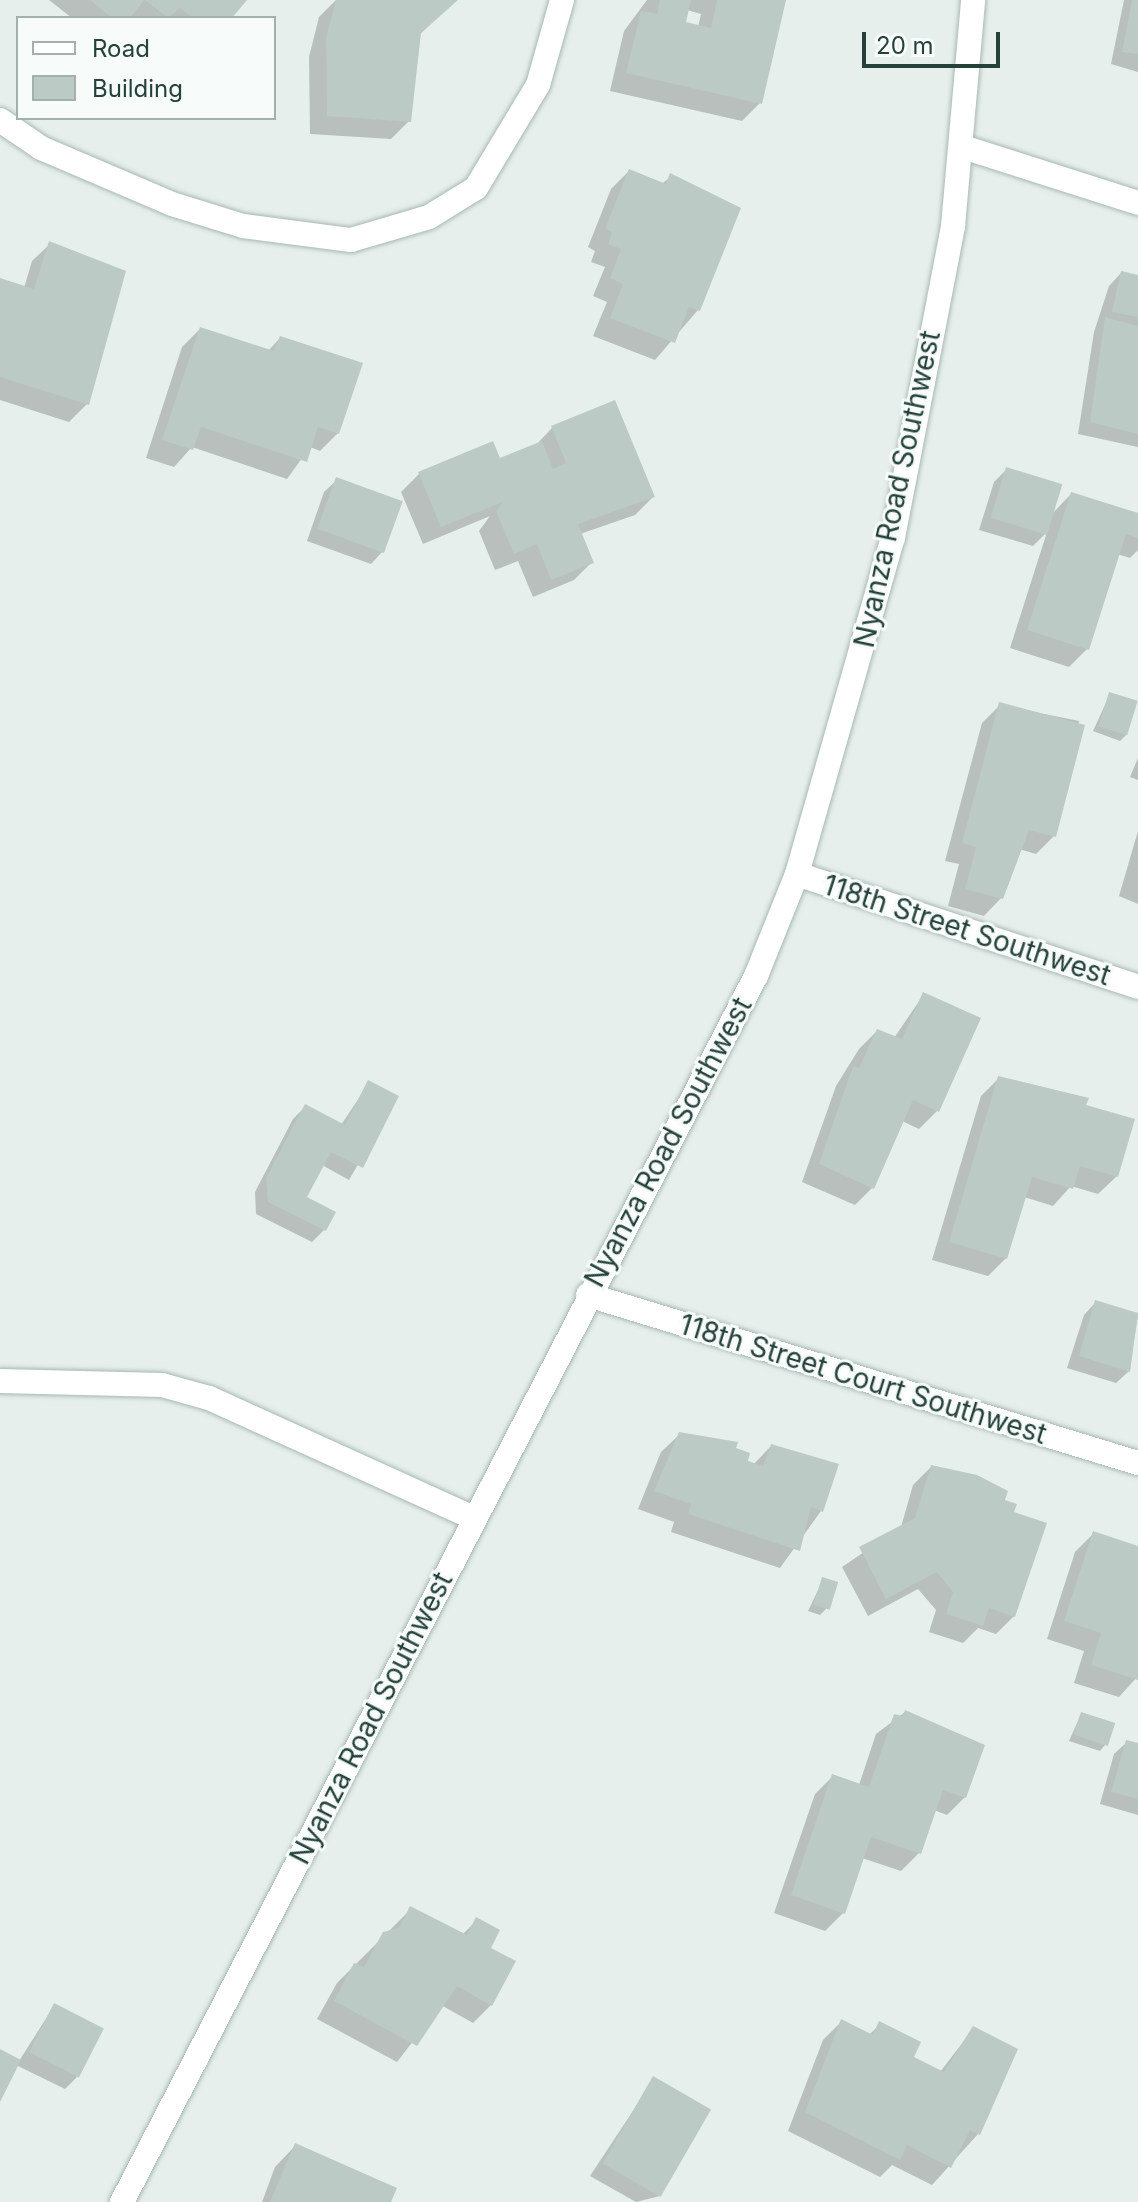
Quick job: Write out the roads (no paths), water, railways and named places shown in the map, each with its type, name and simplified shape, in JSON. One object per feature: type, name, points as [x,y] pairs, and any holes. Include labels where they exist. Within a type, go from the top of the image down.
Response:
[{"type":"street","points":[[0,120],[41,148],[243,226],[351,240],[407,224],[476,188],[496,163],[538,85],[562,0]]},
{"type":"street","name":"Nyanza Road Southwest","points":[[122,2202],[588,1295],[756,976],[797,874],[893,538],[963,147],[973,0]]},
{"type":"street","points":[[963,147],[1138,203]]},
{"type":"street","name":"118th Street Southwest","points":[[797,874],[1138,987]]},
{"type":"street","name":"118th Street Court Southwest","points":[[588,1295],[1138,1463]]},
{"type":"street","points":[[0,1381],[162,1385],[209,1398],[474,1518]]}]
